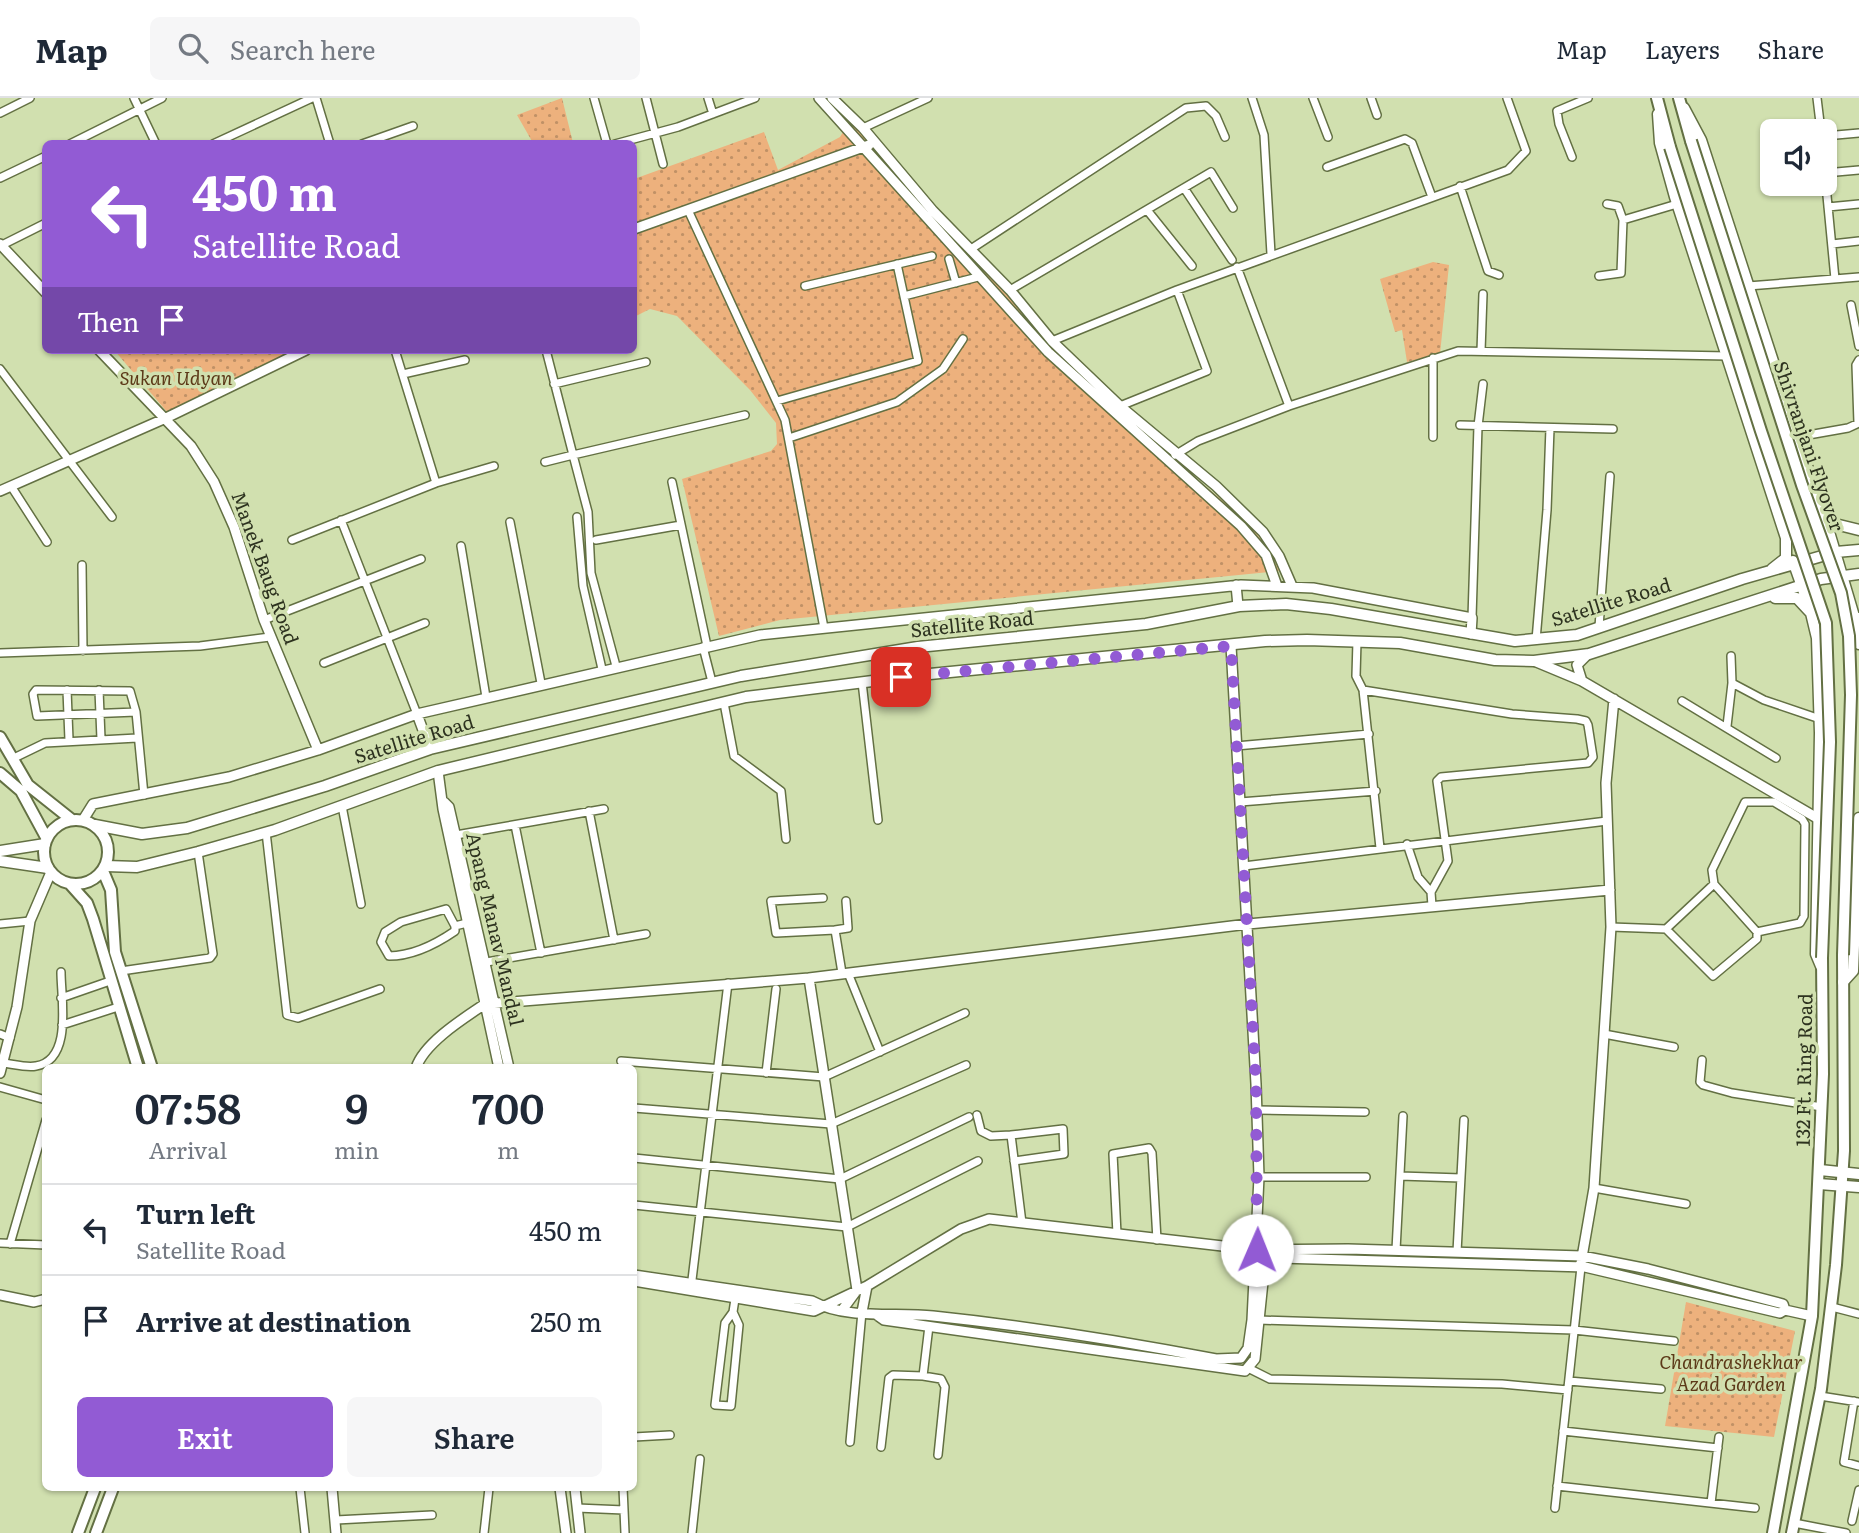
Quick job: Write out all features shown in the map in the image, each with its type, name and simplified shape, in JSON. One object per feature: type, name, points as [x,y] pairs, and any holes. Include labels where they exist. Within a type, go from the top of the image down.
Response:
[{"type":"main road","name":"Shivranjani Flyover","points":[[1657,98],[1760,431],[1826,623],[1830,705],[1822,970]]},
{"type":"main road","points":[[1657,98],[1660,143],[1677,204],[1728,355],[1817,638],[1819,719],[1816,954],[1822,970]]},
{"type":"main road","name":"Shivranjani Flyover","points":[[1679,98],[1802,485],[1841,593],[1849,636],[1851,695],[1843,982]]},
{"type":"main road","points":[[1679,98],[1701,140],[1858,620],[1859,644]]},
{"type":"main road","points":[[1824,515],[1835,524],[1859,530]]},
{"type":"main road","points":[[1742,579],[1778,567],[1786,558],[1786,538]]},
{"type":"main road","name":"Satellite Road","points":[[95,825],[142,834],[187,828],[325,786],[430,749],[712,682],[918,647],[1146,624],[1238,606],[1286,604],[1331,608],[1515,641],[1536,640],[1577,635],[1742,579],[1795,566],[1836,552],[1859,550]]},
{"type":"main road","name":"Satellite Road","points":[[104,868],[137,867],[198,852],[266,832],[438,771],[724,703],[862,682],[1307,639],[1399,643],[1494,660],[1534,661],[1589,654],[1821,579],[1859,573]]},
{"type":"main road","points":[[1748,603],[1781,597],[1797,598],[1811,613]]},
{"type":"main road","points":[[0,737],[28,785],[78,820],[95,825],[107,843],[104,868],[111,890],[111,917],[121,971],[151,1064]]},
{"type":"main road","points":[[0,773],[21,792],[46,841],[49,870]]},
{"type":"main road","points":[[1843,982],[1853,971],[1859,818]]},
{"type":"main road","points":[[0,851],[46,841],[57,826],[78,820]]},
{"type":"main road","points":[[0,861],[49,870],[70,884],[87,903],[137,1064]]},
{"type":"main road","points":[[70,884],[85,883],[104,868]]},
{"type":"main road","name":"132 Ft. Ring Road","points":[[1819,1184],[1822,970]]},
{"type":"main road","name":"132 Ft. Ring Road","points":[[1843,982],[1843,1186]]},
{"type":"main road","points":[[1820,1170],[1859,1174]]},
{"type":"main road","points":[[1773,1533],[1812,1316],[1819,1184],[1859,1188]]},
{"type":"main road","points":[[1793,1528],[1820,1395],[1832,1307],[1843,1186]]},
{"type":"main road","points":[[78,1533],[94,1491]]},
{"type":"main road","points":[[96,1533],[112,1491]]},
{"type":"street","points":[[0,113],[30,98]]},
{"type":"street","points":[[134,98],[154,140]]},
{"type":"street","points":[[78,140],[162,98]]},
{"type":"street","points":[[223,140],[314,98],[329,140]]},
{"type":"street","points":[[594,98],[606,140]]},
{"type":"street","points":[[646,98],[663,164]]},
{"type":"street","points":[[708,98],[713,114]]},
{"type":"street","points":[[631,140],[755,98]]},
{"type":"street","points":[[820,98],[866,146],[894,183],[978,277],[1056,360],[1258,544],[1272,567],[1278,586]]},
{"type":"street","points":[[832,98],[863,128],[933,211],[1010,290],[1052,341],[1120,406],[1178,453],[1263,532],[1279,556],[1292,586]]},
{"type":"street","points":[[863,128],[928,98]]},
{"type":"street","points":[[1252,98],[1264,135],[1271,254]]},
{"type":"street","points":[[1313,98],[1328,137]]},
{"type":"street","points":[[1371,98],[1377,115]]},
{"type":"street","points":[[1052,341],[1234,264],[1271,254],[1508,170],[1526,151],[1507,98]]},
{"type":"street","points":[[1572,157],[1559,124],[1557,111],[1588,98]]},
{"type":"street","points":[[1817,98],[1820,119]]},
{"type":"street","points":[[971,249],[1186,108],[1206,106],[1216,116],[1225,137]]},
{"type":"street","points":[[373,140],[413,126]]},
{"type":"street","points":[[1837,135],[1859,134]]},
{"type":"street","points":[[1327,167],[1405,139],[1412,143],[1432,197]]},
{"type":"street","points":[[637,228],[876,143]]},
{"type":"street","points":[[0,178],[42,158]]},
{"type":"street","points":[[1837,173],[1859,170]]},
{"type":"street","points":[[1010,290],[1211,172],[1233,208]]},
{"type":"street","points":[[1460,187],[1488,271],[1499,275]]},
{"type":"street","points":[[1184,188],[1234,264],[1289,406]]},
{"type":"street","points":[[1827,196],[1835,279]]},
{"type":"street","points":[[1598,276],[1621,273],[1623,220],[1618,206],[1607,204]]},
{"type":"street","points":[[1623,220],[1677,204]]},
{"type":"street","points":[[1828,207],[1859,204]]},
{"type":"street","points":[[688,210],[777,401],[789,438],[824,628]]},
{"type":"street","points":[[1147,210],[1192,266]]},
{"type":"street","points":[[42,225],[0,245],[42,289]]},
{"type":"street","points":[[1832,244],[1859,241]]},
{"type":"street","points":[[805,286],[932,256]]},
{"type":"street","points":[[949,259],[956,283]]},
{"type":"street","points":[[777,401],[918,361],[897,264]]},
{"type":"street","points":[[904,296],[978,277]]},
{"type":"street","points":[[1748,286],[1859,277]]},
{"type":"street","points":[[1120,406],[1207,371],[1177,289]]},
{"type":"street","points":[[1481,351],[1483,294]]},
{"type":"street","points":[[1851,305],[1859,346]]},
{"type":"street","points":[[789,438],[897,402],[943,369],[963,339]]},
{"type":"street","points":[[1168,460],[1198,441],[1289,406],[1458,351],[1728,355]]},
{"type":"street","name":"Manek Baug Road","points":[[103,354],[191,446],[214,482],[234,527],[264,621],[318,750]]},
{"type":"street","points":[[47,542],[4,487],[166,418],[298,354]]},
{"type":"street","points":[[396,354],[436,483]]},
{"type":"street","points":[[547,354],[588,512],[591,573],[616,666]]},
{"type":"street","points":[[1433,358],[1433,437]]},
{"type":"street","points":[[403,374],[465,360]]},
{"type":"street","points":[[1797,437],[1848,428],[1859,423],[1856,365],[1859,360]]},
{"type":"street","points":[[554,383],[646,362]]},
{"type":"street","points":[[0,369],[112,517]]},
{"type":"street","points":[[1471,634],[1478,426],[1483,384]]},
{"type":"street","points":[[545,462],[745,415]]},
{"type":"street","points":[[1460,425],[1613,429]]},
{"type":"street","points":[[1536,640],[1547,510],[1550,428]]},
{"type":"street","points":[[292,540],[436,483],[494,466]]},
{"type":"street","points":[[1599,627],[1610,476]]},
{"type":"street","points":[[672,482],[712,682]]},
{"type":"street","points":[[577,517],[583,586],[603,669]]},
{"type":"street","points":[[341,520],[430,749]]},
{"type":"street","points":[[510,522],[541,684]]},
{"type":"street","points":[[596,540],[681,525]]},
{"type":"street","points":[[461,546],[486,697]]},
{"type":"street","points":[[264,621],[421,559]]},
{"type":"street","points":[[82,565],[83,651]]},
{"type":"street","points":[[78,820],[93,804],[229,777],[318,750],[417,714],[616,666],[760,635],[1236,585],[1292,586],[1472,618]]},
{"type":"street","points":[[1236,585],[1238,606]]},
{"type":"street","points":[[324,663],[425,623]]},
{"type":"street","points":[[0,653],[200,646],[270,636]]},
{"type":"street","points":[[1357,641],[1356,676],[1363,690],[1376,791],[1380,848]]},
{"type":"street","points":[[1231,646],[1248,924],[1259,1177],[1257,1250],[1248,1348],[1241,1358]]},
{"type":"street","points":[[1582,681],[1577,666],[1589,654]]},
{"type":"street","points":[[1727,726],[1732,683],[1731,656]]},
{"type":"street","points":[[1534,661],[1582,681],[1817,818]]},
{"type":"street","points":[[862,682],[878,820]]},
{"type":"street","points":[[1732,683],[1784,708],[1819,719]]},
{"type":"street","points":[[136,712],[35,716],[33,694],[36,690],[130,691],[136,712],[144,795]]},
{"type":"street","points":[[67,690],[69,740]]},
{"type":"street","points":[[99,690],[102,739]]},
{"type":"street","points":[[1363,690],[1486,711],[1586,721],[1593,757],[1588,763],[1441,777],[1437,781],[1448,861],[1431,892],[1432,906]]},
{"type":"street","points":[[1555,1508],[1581,1262],[1594,1188],[1611,927],[1606,783],[1614,699]]},
{"type":"street","points":[[1682,701],[1776,758]]},
{"type":"street","points":[[724,703],[734,756],[780,791],[786,839]]},
{"type":"street","points":[[1236,746],[1369,734]]},
{"type":"street","points":[[14,758],[45,743],[137,738]]},
{"type":"street","points":[[438,771],[467,923],[481,963],[646,934]]},
{"type":"street","points":[[1240,802],[1376,791]]},
{"type":"street","name":"Apang Manav Mandal","points":[[444,802],[449,807],[456,835],[490,1004],[508,1064]]},
{"type":"street","points":[[1745,802],[1774,802],[1804,821],[1802,920],[1800,923],[1758,932],[1714,884],[1712,870],[1745,802]]},
{"type":"street","points":[[342,806],[361,904]]},
{"type":"street","points":[[456,835],[604,809]]},
{"type":"street","points":[[589,811],[614,940]]},
{"type":"street","points":[[1244,866],[1608,821]]},
{"type":"street","points":[[515,825],[541,953]]},
{"type":"street","points":[[266,832],[287,1016],[298,1018],[380,989]]},
{"type":"street","points":[[1407,844],[1418,877],[1431,892]]},
{"type":"street","points":[[121,971],[210,958],[213,954],[198,852]]},
{"type":"street","points":[[0,1073],[10,1038],[30,921],[49,870]]},
{"type":"street","points":[[1666,929],[1714,884]]},
{"type":"street","points":[[417,1064],[419,1059],[456,1023],[490,1004],[809,978],[1248,924],[1610,890]]},
{"type":"street","points":[[823,898],[771,901],[776,933],[848,928],[846,901]]},
{"type":"street","points":[[446,909],[455,926],[455,931],[443,939],[410,953],[389,956],[382,942],[385,932],[401,922],[436,910],[446,909]]},
{"type":"street","points":[[0,924],[30,921]]},
{"type":"street","points":[[455,926],[467,923]]},
{"type":"street","points":[[1611,927],[1666,929],[1713,976],[1757,939],[1758,932]]},
{"type":"street","points":[[835,930],[845,973],[880,1052]]},
{"type":"street","points":[[3,1063],[35,1067],[54,1055],[64,1039],[61,972]]},
{"type":"street","points":[[809,978],[847,1227],[862,1288],[850,1442]]},
{"type":"street","points":[[61,998],[110,981]]},
{"type":"street","points":[[692,1286],[728,983]]},
{"type":"street","points":[[766,1073],[776,989]]},
{"type":"street","points":[[490,1004],[498,1064]]},
{"type":"street","points":[[62,1025],[118,1007]]},
{"type":"street","points":[[621,1060],[824,1077],[965,1013]]},
{"type":"street","points":[[0,1034],[10,1038]]},
{"type":"street","points":[[1604,1034],[1674,1047]]},
{"type":"street","points":[[1702,1060],[1700,1082],[1703,1085],[1732,1093],[1822,1107]]},
{"type":"street","points":[[637,1108],[831,1124],[966,1065]]},
{"type":"street","points":[[0,1087],[42,1099]]},
{"type":"street","points":[[1257,1110],[1365,1112]]},
{"type":"street","points":[[637,1158],[840,1179],[973,1116],[981,1131],[991,1136],[1060,1128],[1065,1135],[1064,1154],[1014,1161]]},
{"type":"street","points":[[1396,1250],[1403,1116]]},
{"type":"street","points":[[1457,1252],[1464,1121]]},
{"type":"street","points":[[10,1244],[42,1134]]},
{"type":"street","points":[[1011,1135],[1022,1223]]},
{"type":"street","points":[[1117,1234],[1113,1154],[1149,1148],[1152,1153],[1157,1240]]},
{"type":"street","points":[[637,1205],[847,1227],[978,1161]]},
{"type":"street","points":[[1400,1176],[1461,1178]]},
{"type":"street","points":[[1259,1177],[1366,1177]]},
{"type":"street","points":[[1594,1188],[1686,1204]]},
{"type":"street","points":[[637,1276],[692,1286],[735,1299],[814,1311],[862,1288],[961,1229],[989,1220],[1257,1250],[1457,1252],[1581,1262],[1754,1296],[1783,1304],[1785,1310],[1812,1316]]},
{"type":"street","points":[[0,1243],[42,1245]]},
{"type":"street","points":[[1257,1250],[1271,1263]]},
{"type":"street","points":[[930,1321],[1240,1372],[1250,1369],[1255,1359],[1264,1272],[1271,1263],[1280,1258],[1581,1262]]},
{"type":"street","points":[[637,1281],[812,1301],[821,1306],[877,1315],[1071,1335],[1216,1359],[1241,1358]]},
{"type":"street","points":[[843,1310],[862,1288]]},
{"type":"street","points":[[0,1295],[34,1302],[42,1300]]},
{"type":"street","points":[[733,1312],[739,1325],[731,1406],[715,1405],[725,1323],[733,1312],[735,1299]]},
{"type":"street","points":[[1832,1307],[1859,1314]]},
{"type":"street","points":[[1259,1320],[1574,1330],[1674,1341]]},
{"type":"street","points":[[923,1376],[930,1321]]},
{"type":"street","points":[[1071,1335],[1071,1346]]},
{"type":"street","points":[[1241,1358],[1250,1369],[1270,1379],[1502,1384],[1568,1390]]},
{"type":"street","points":[[881,1447],[889,1378],[893,1375],[923,1376],[942,1379],[945,1387],[938,1455]]},
{"type":"street","points":[[1569,1381],[1661,1389]]},
{"type":"street","points":[[1820,1395],[1857,1402],[1844,1462],[1859,1466]]},
{"type":"street","points":[[1563,1431],[1718,1448]]},
{"type":"street","points":[[637,1437],[670,1436]]},
{"type":"street","points":[[1711,1503],[1719,1437]]},
{"type":"street","points":[[692,1533],[700,1458]]},
{"type":"street","points":[[1558,1486],[1755,1508]]},
{"type":"street","points":[[1852,1521],[1859,1490]]},
{"type":"street","points":[[300,1491],[305,1533]]},
{"type":"street","points":[[332,1491],[336,1533]]},
{"type":"street","points":[[484,1533],[489,1491]]},
{"type":"street","points":[[560,1491],[566,1533]]},
{"type":"street","points":[[575,1491],[580,1533]]},
{"type":"street","points":[[623,1491],[625,1533]]},
{"type":"street","points":[[577,1508],[624,1510]]},
{"type":"street","points":[[336,1520],[432,1515]]},
{"type":"street","points":[[1793,1528],[1846,1533]]},
{"type":"green space","points":[[562,98],[572,140],[531,140],[517,115]]},
{"type":"green space","points":[[855,125],[1085,383],[1245,520],[1269,549],[1279,571],[780,620],[719,636],[682,479],[771,451],[777,444],[776,423],[750,390],[677,316],[650,309],[637,316],[637,178],[764,132],[778,170],[840,137],[846,127]]},
{"type":"green space","points":[[1433,262],[1449,265],[1440,354],[1407,362],[1402,330],[1395,332],[1380,279]]},
{"type":"green space","name":"Sukan Udyan","points":[[117,354],[288,354],[168,413]]},
{"type":"green space","name":"Chandrashekhar Azad Garden","points":[[1686,1302],[1795,1331],[1774,1437],[1665,1426]]},
{"type":"route","points":[[901,677],[1231,646],[1256,1084],[1259,1177],[1257,1250]]}]
